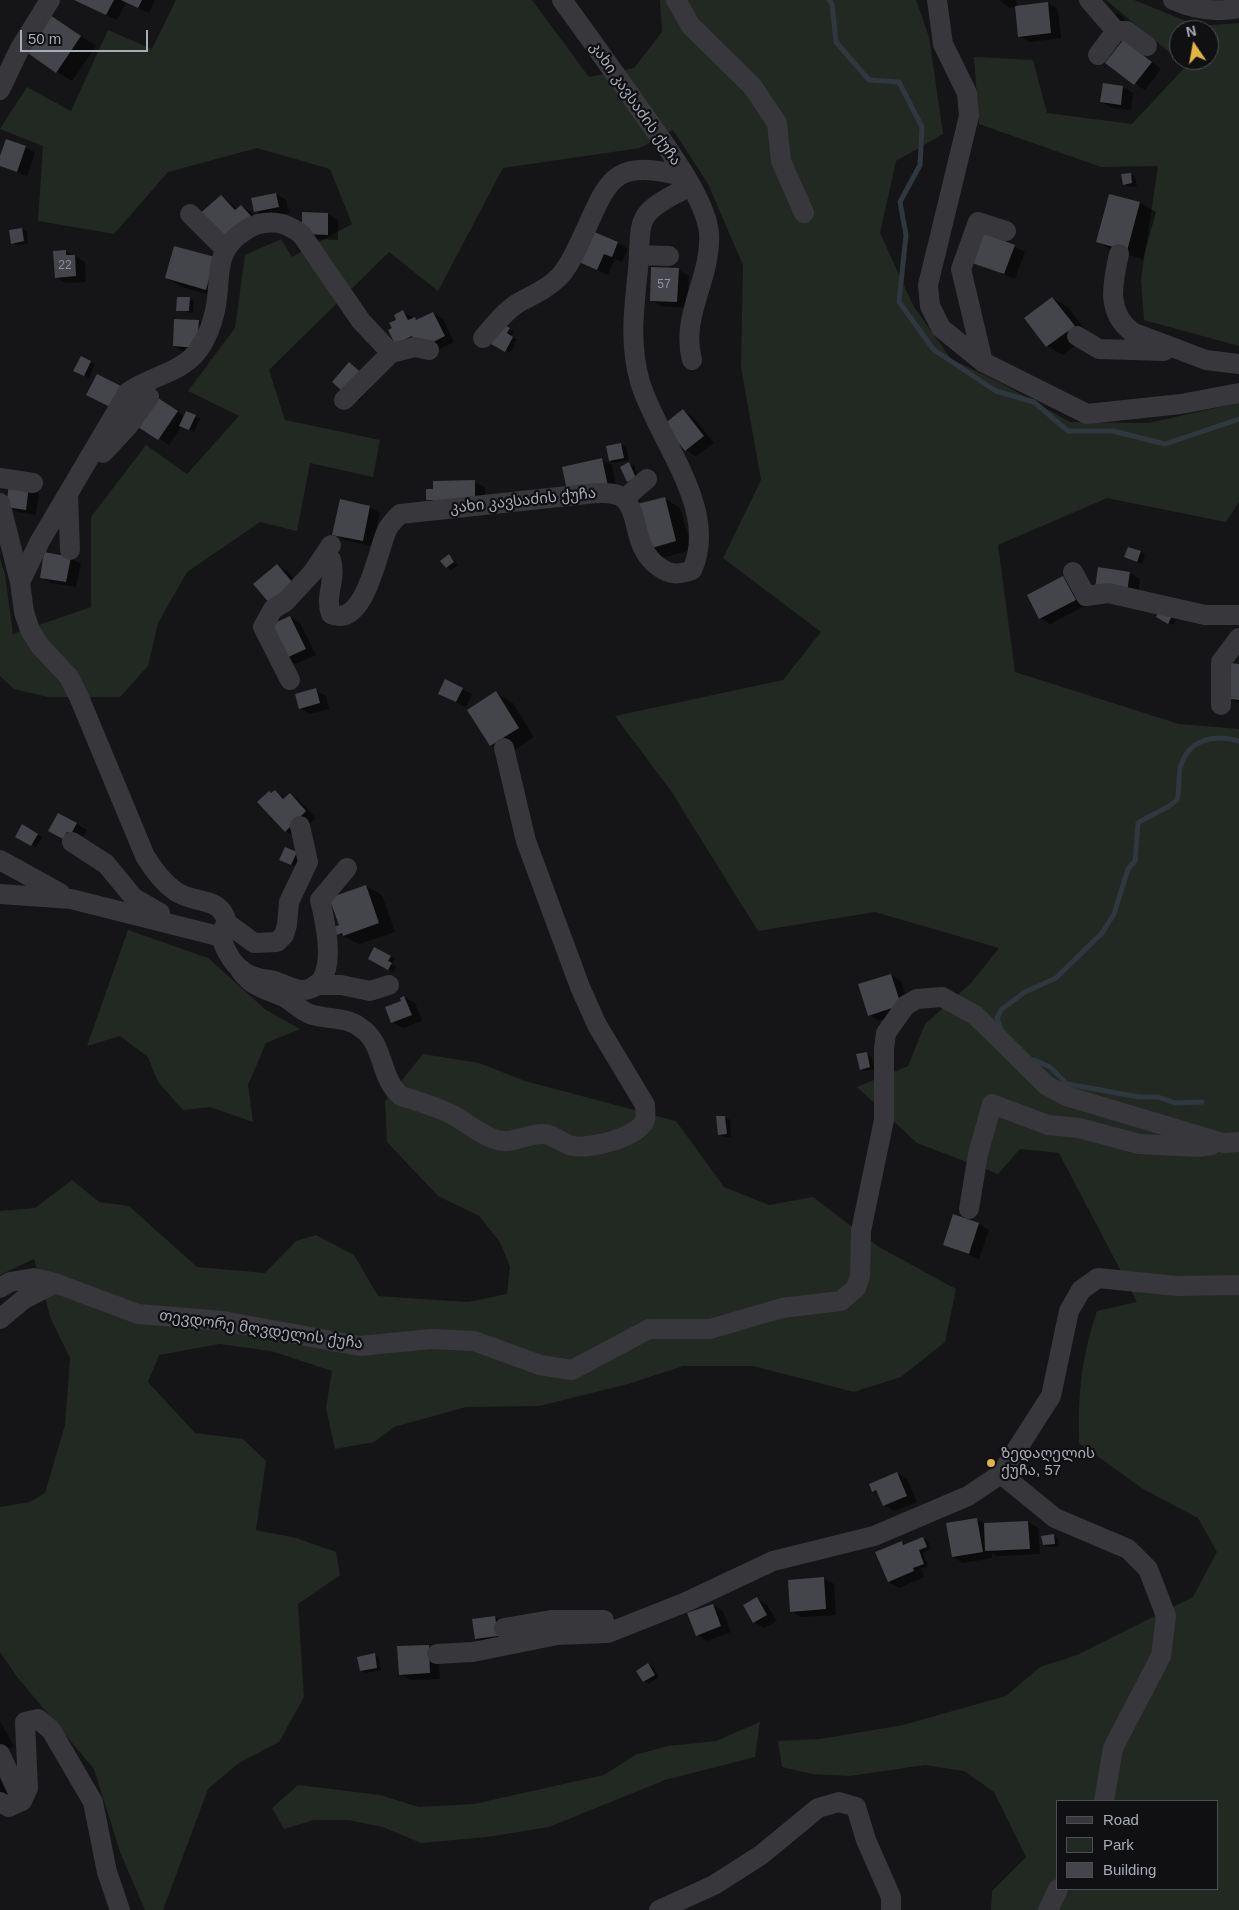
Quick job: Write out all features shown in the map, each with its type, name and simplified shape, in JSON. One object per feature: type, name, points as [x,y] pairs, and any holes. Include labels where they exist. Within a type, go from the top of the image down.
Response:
[{"type":"street","points":[[0,90],[19,50],[50,0]]},
{"type":"street","name":"კახი კავსაძის ქუჩა","points":[[290,680],[263,626],[273,610],[295,593],[328,550],[333,568],[327,604],[331,614],[339,618],[348,616],[358,607],[388,527],[400,514],[596,493],[614,493],[624,498],[631,511],[642,549],[648,558],[668,573],[681,574],[692,570],[698,557],[700,541],[697,520],[683,473],[647,404],[640,380],[632,327],[643,217],[653,206],[681,191],[685,177],[676,161],[562,0]]},
{"type":"street","points":[[676,0],[691,26],[753,87],[777,123],[781,161],[804,213]]},
{"type":"street","points":[[937,0],[943,44],[967,93],[969,116],[928,285],[930,306],[941,328],[983,362],[1086,414],[1181,404],[1239,393]]},
{"type":"street","points":[[1089,0],[1116,31],[1127,32],[1147,46]]},
{"type":"street","points":[[1173,0],[1194,9],[1224,11],[1239,8]]},
{"type":"street","points":[[1098,55],[1116,31]]},
{"type":"street","points":[[483,338],[496,322],[516,304],[540,293],[560,276],[572,257],[608,183],[619,174],[638,170],[660,170],[685,177],[704,211],[709,234],[705,271],[689,325],[688,343],[692,360]]},
{"type":"street","points":[[190,214],[225,249]]},
{"type":"street","points":[[20,582],[68,493],[128,392],[140,383],[188,362],[199,350],[208,333],[215,311],[220,267],[225,249],[236,236],[255,224],[275,222],[292,226],[302,235],[361,320],[391,353]]},
{"type":"street","points":[[983,362],[961,269],[978,222],[1006,231]]},
{"type":"street","points":[[1120,254],[1111,296],[1124,326],[1132,332],[1206,360],[1239,364]]},
{"type":"street","points":[[639,255],[669,256]]},
{"type":"street","points":[[1077,336],[1099,349],[1144,349],[1189,354]]},
{"type":"street","points":[[344,400],[391,353],[415,347],[429,350]]},
{"type":"street","points":[[167,372],[172,351]]},
{"type":"street","points":[[82,471],[106,451],[129,425],[148,396]]},
{"type":"street","points":[[0,478],[33,483]]},
{"type":"street","points":[[624,498],[647,480]]},
{"type":"street","points":[[68,493],[70,550]]},
{"type":"street","points":[[0,503],[20,582],[24,612],[30,630],[40,646],[69,678],[79,697],[145,856],[155,872],[174,890],[186,897],[214,903],[221,908],[224,946],[248,981],[257,988],[286,998],[311,1014],[347,1020],[359,1026],[369,1034],[378,1048],[394,1090],[400,1096],[452,1115],[487,1136],[498,1140],[518,1140],[540,1133],[548,1134],[558,1141],[574,1147],[618,1140],[635,1132],[645,1120],[645,1105],[596,1025],[580,987],[526,841],[504,748]]},
{"type":"street","points":[[1072,572],[1086,596],[1108,593],[1205,615],[1239,615]]},
{"type":"street","points":[[1221,705],[1221,662],[1239,638]]},
{"type":"street","points":[[223,929],[254,943],[276,942],[284,935],[289,902],[308,862],[300,826]]},
{"type":"street","points":[[72,842],[106,864],[134,898],[179,925]]},
{"type":"street","points":[[0,860],[71,899]]},
{"type":"street","points":[[315,985],[323,976],[330,951],[320,900],[347,868]]},
{"type":"street","points":[[0,883],[28,895]]},
{"type":"street","points":[[0,894],[71,899],[214,935],[223,929]]},
{"type":"street","points":[[240,970],[259,979],[275,981],[303,990],[315,985],[342,985],[370,991],[389,985]]},
{"type":"street","name":"თევდორე მღვდელის ქუჩა","points":[[0,1288],[10,1282],[34,1278],[55,1283],[138,1314],[223,1321],[360,1346],[431,1338],[474,1340],[540,1365],[572,1370],[649,1329],[710,1328],[782,1308],[841,1301],[856,1288],[860,1276],[861,1231],[884,1120],[884,1049],[886,1033],[906,1005],[917,999],[942,997],[975,1016],[1046,1085],[1066,1096],[1231,1142]]},
{"type":"street","points":[[969,1209],[978,1154],[992,1104],[1048,1125],[1080,1128],[1139,1144],[1198,1146],[1231,1142]]},
{"type":"street","points":[[437,1654],[473,1652],[556,1635],[608,1633],[686,1602],[773,1561],[802,1563],[874,1536],[968,1496],[1000,1474],[1051,1396],[1069,1312],[1081,1290],[1098,1278],[1177,1286],[1239,1285]]},
{"type":"street","points":[[0,1319],[24,1299],[55,1283]]},
{"type":"street","points":[[1000,1474],[1055,1518],[1128,1549],[1148,1569],[1166,1616],[1161,1656],[1114,1748],[1104,1800]]},
{"type":"street","points":[[504,1628],[551,1620],[604,1620],[686,1602]]},
{"type":"street","points":[[0,1802],[9,1807],[22,1801],[28,1788],[25,1722],[38,1718],[51,1730],[93,1802],[107,1872],[120,1910]]},
{"type":"street","points":[[0,1754],[22,1801]]},
{"type":"street","points":[[659,1910],[714,1885],[761,1854],[818,1808],[839,1802],[856,1807],[866,1840],[891,1897],[891,1910]]},
{"type":"street","points":[[107,1872],[103,1887],[107,1910]]},
{"type":"street","points":[[1048,1910],[1058,1890]]},
{"type":"green space","points":[[176,0],[532,0],[589,77],[634,68],[662,32],[660,0],[916,0],[929,37],[943,134],[896,161],[880,233],[914,307],[951,359],[1001,383],[1070,422],[1148,423],[1239,403],[1239,502],[1226,522],[1107,498],[998,545],[1015,672],[1179,724],[1239,729],[1239,1910],[991,1910],[992,1891],[1026,1857],[994,1792],[964,1771],[925,1765],[850,1776],[812,1774],[782,1767],[778,1741],[820,1739],[903,1725],[1006,1696],[1040,1667],[1077,1655],[1193,1597],[1217,1552],[1198,1518],[1143,1489],[1079,1443],[1079,1408],[1084,1361],[1097,1311],[1137,1302],[1059,1153],[1020,1149],[998,1174],[917,1143],[857,1087],[908,1066],[925,1024],[971,983],[999,948],[875,912],[758,931],[671,791],[615,716],[783,680],[821,632],[723,558],[761,480],[741,367],[743,265],[708,184],[673,130],[640,148],[503,168],[438,291],[389,252],[269,370],[285,420],[380,440],[373,477],[310,463],[297,531],[260,522],[187,572],[158,623],[148,666],[120,697],[48,697],[14,689],[0,676],[0,558],[5,575],[13,634],[91,607],[91,517],[146,445],[187,474],[239,416],[188,391],[235,328],[245,255],[281,239],[292,257],[352,224],[330,169],[257,148],[168,172],[114,234],[38,221],[43,146],[0,129],[27,87],[71,111],[108,30],[152,49]]},
{"type":"green space","points":[[1106,0],[1134,0],[1183,20],[1169,20],[1169,52]]},
{"type":"green space","points":[[1239,23],[1239,346],[1144,320],[1141,279],[1158,166],[1101,167],[979,124],[974,57],[1033,60],[1047,113],[1132,124],[1182,70],[1219,70],[1219,24]]},
{"type":"green space","points":[[128,930],[208,958],[266,1010],[300,1029],[266,1043],[248,1085],[253,1122],[210,1107],[183,1110],[158,1082],[148,1057],[120,1036],[87,1046]]},
{"type":"green space","points":[[423,1054],[479,1063],[525,1081],[676,1121],[724,1187],[769,1205],[813,1197],[879,1247],[956,1289],[945,1342],[901,1377],[854,1392],[753,1366],[683,1366],[628,1384],[539,1406],[466,1407],[394,1427],[374,1442],[335,1449],[326,1408],[332,1371],[271,1351],[219,1344],[159,1355],[148,1382],[195,1433],[243,1439],[266,1461],[256,1530],[296,1538],[336,1552],[340,1575],[298,1604],[304,1697],[279,1742],[239,1763],[208,1789],[163,1910],[145,1910],[120,1852],[94,1769],[18,1678],[0,1652],[0,1507],[30,1502],[45,1493],[65,1425],[70,1358],[51,1319],[34,1259],[0,1275],[0,1211],[35,1208],[72,1180],[99,1202],[129,1206],[197,1267],[265,1273],[296,1241],[316,1235],[354,1255],[378,1296],[468,1302],[507,1294],[510,1267],[500,1242],[479,1216],[438,1196],[387,1142],[385,1101]]},
{"type":"green space","points":[[760,1722],[755,1757],[665,1780],[549,1827],[487,1837],[421,1843],[383,1827],[348,1820],[314,1820],[284,1829],[272,1808],[298,1785],[380,1795],[419,1807],[474,1804],[604,1775],[635,1755],[668,1746],[716,1741]]},
{"type":"building","points":[[74,0],[114,0],[106,15]]},
{"type":"building","points":[[121,0],[142,0],[138,8]]},
{"type":"building","points":[[1048,2],[1051,33],[1018,37],[1015,6]]},
{"type":"building","points":[[50,15],[81,36],[56,73],[25,51]]},
{"type":"building","points":[[1123,40],[1152,62],[1134,85],[1105,63]]},
{"type":"building","points":[[1103,83],[1123,86],[1121,105],[1100,102]]},
{"type":"building","points":[[6,139],[26,146],[17,172],[0,166],[0,156]]},
{"type":"building","points":[[1131,173],[1132,183],[1123,185],[1121,174]]},
{"type":"building","points":[[276,193],[279,207],[254,212],[251,198]]},
{"type":"building","points":[[1109,194],[1140,202],[1127,251],[1096,242]]},
{"type":"building","points":[[221,195],[235,210],[241,205],[251,216],[222,241],[198,215]]},
{"type":"building","points":[[302,212],[328,213],[328,235],[302,234]]},
{"type":"building","points":[[22,228],[24,241],[11,244],[9,230]]},
{"type":"building","points":[[592,231],[618,242],[612,257],[604,254],[597,270],[579,262]]},
{"type":"building","points":[[983,233],[1015,245],[1004,274],[972,263]]},
{"type":"building","points":[[174,246],[215,257],[206,290],[165,278]]},
{"type":"building","points":[[66,250],[66,255],[75,255],[76,276],[55,278],[53,251]]},
{"type":"building","points":[[651,267],[679,268],[677,302],[650,301]]},
{"type":"building","points":[[177,297],[190,297],[189,311],[176,311]]},
{"type":"building","points":[[1052,297],[1075,326],[1046,347],[1024,318]]},
{"type":"building","points":[[403,310],[408,320],[415,317],[416,320],[433,312],[445,336],[419,349],[412,336],[395,344],[388,330],[392,328],[389,323],[396,320],[394,315]]},
{"type":"building","points":[[174,319],[199,320],[197,348],[173,346]]},
{"type":"building","points":[[503,324],[510,328],[507,333],[513,337],[505,352],[491,344]]},
{"type":"building","points":[[81,356],[91,361],[84,376],[73,371]]},
{"type":"building","points":[[349,362],[365,376],[348,396],[332,382]]},
{"type":"building","points":[[97,374],[123,387],[112,408],[86,395]]},
{"type":"building","points":[[158,398],[178,411],[158,440],[138,427]]},
{"type":"building","points":[[683,409],[704,436],[685,451],[664,424]]},
{"type":"building","points":[[186,411],[196,415],[189,430],[179,426]]},
{"type":"building","points":[[621,443],[624,458],[609,461],[606,446]]},
{"type":"building","points":[[602,458],[608,486],[568,495],[562,467]]},
{"type":"building","points":[[629,462],[636,478],[627,482],[620,467]]},
{"type":"building","points":[[475,480],[475,503],[434,504],[433,500],[426,500],[426,489],[433,489],[433,481]]},
{"type":"building","points":[[9,484],[29,486],[26,510],[6,507]]},
{"type":"building","points":[[665,497],[676,541],[645,550],[633,505]]},
{"type":"building","points":[[340,499],[370,506],[363,541],[332,535]]},
{"type":"building","points":[[1128,547],[1141,551],[1137,562],[1124,557]]},
{"type":"building","points":[[44,552],[71,557],[66,582],[40,578]]},
{"type":"building","points":[[449,554],[454,562],[446,568],[440,561]]},
{"type":"building","points":[[277,564],[294,584],[271,605],[253,584]]},
{"type":"building","points":[[1098,567],[1130,572],[1127,592],[1095,588]]},
{"type":"building","points":[[1063,576],[1076,600],[1039,619],[1027,595]]},
{"type":"building","points":[[1160,609],[1172,616],[1168,624],[1156,617]]},
{"type":"building","points":[[290,616],[306,649],[284,659],[268,626]]},
{"type":"building","points":[[1231,663],[1239,664],[1239,700],[1230,699]]},
{"type":"building","points":[[445,679],[463,688],[456,702],[438,694]]},
{"type":"building","points":[[316,688],[320,703],[299,709],[295,694]]},
{"type":"building","points":[[496,691],[519,728],[490,746],[467,710]]},
{"type":"building","points":[[275,790],[283,799],[290,793],[306,811],[285,832],[257,802],[269,791],[271,793]]},
{"type":"building","points":[[58,813],[77,823],[71,834],[67,832],[63,839],[48,831]]},
{"type":"building","points":[[22,824],[38,834],[31,846],[15,837]]},
{"type":"building","points":[[285,847],[297,852],[291,865],[279,860]]},
{"type":"building","points":[[366,885],[379,923],[343,936],[342,933],[337,935],[334,927],[339,925],[329,898]]},
{"type":"building","points":[[374,947],[391,956],[388,961],[392,963],[388,970],[368,959]]},
{"type":"building","points":[[891,974],[901,1005],[868,1016],[858,984]]},
{"type":"building","points":[[404,996],[412,1015],[391,1023],[385,1007],[401,1001],[400,998]]},
{"type":"building","points":[[867,1052],[870,1067],[860,1070],[856,1054]]},
{"type":"building","points":[[716,1116],[725,1116],[727,1134],[718,1135]]},
{"type":"building","points":[[953,1214],[979,1223],[969,1254],[943,1245]]},
{"type":"building","points":[[897,1472],[907,1496],[883,1506],[876,1490],[872,1492],[869,1484]]},
{"type":"building","points":[[977,1518],[983,1552],[952,1557],[946,1523]]},
{"type":"building","points":[[1028,1521],[1030,1549],[985,1551],[984,1523]]},
{"type":"building","points":[[1054,1534],[1055,1544],[1043,1545],[1041,1536]]},
{"type":"building","points":[[923,1537],[927,1547],[919,1550],[924,1564],[913,1568],[914,1571],[888,1582],[875,1552],[902,1541],[903,1545]]},
{"type":"building","points":[[824,1577],[826,1609],[790,1612],[788,1580]]},
{"type":"building","points":[[757,1597],[767,1615],[753,1623],[743,1605]]},
{"type":"building","points":[[713,1604],[721,1626],[696,1636],[687,1613]]},
{"type":"building","points":[[495,1616],[498,1636],[475,1639],[472,1619]]},
{"type":"building","points":[[429,1645],[430,1673],[399,1675],[397,1646]]},
{"type":"building","points":[[375,1653],[377,1668],[360,1671],[357,1657]]},
{"type":"building","points":[[648,1663],[655,1675],[643,1682],[636,1671]]},
{"type":"waterway","points":[[829,0],[832,4],[836,42],[869,80],[899,82],[922,127],[920,165],[900,202],[906,235],[899,302],[934,350],[996,391],[1034,402],[1068,431],[1113,431],[1165,444],[1239,419]]},
{"type":"waterway","points":[[1001,1029],[997,1018],[1002,1009],[1025,992],[1056,978],[1102,933],[1114,914],[1128,869],[1135,861],[1138,823],[1177,800],[1180,769],[1189,751],[1195,745],[1211,739],[1220,738],[1239,741]]},
{"type":"waterway","points":[[1034,1060],[1050,1067],[1067,1084],[1139,1097],[1158,1097],[1175,1103],[1202,1102]]},
{"type":"place","name":"ზედაღელის ქუჩა, 57","points":[[991,1463]]}]
